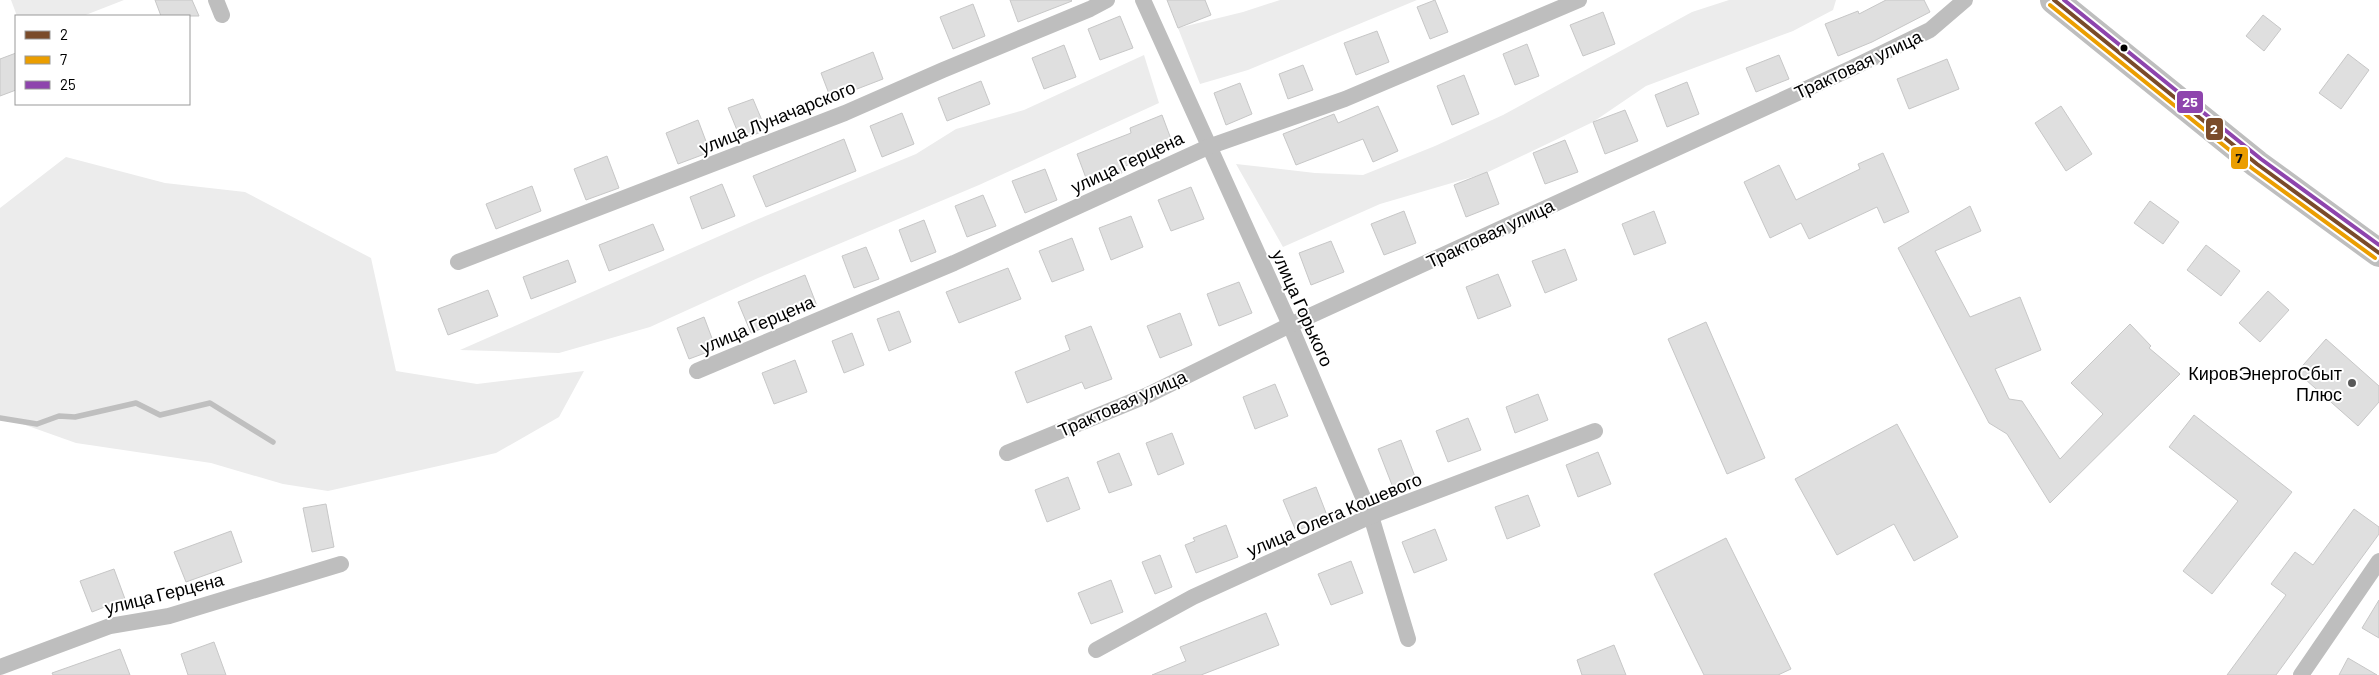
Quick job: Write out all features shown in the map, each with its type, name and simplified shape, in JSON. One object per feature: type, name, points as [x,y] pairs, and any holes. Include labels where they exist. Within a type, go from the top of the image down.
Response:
[{"type":"highway","points":[[2054,0],[2257,164],[2379,253]]},
{"type":"street","name":"улица Луначарского","points":[[458,262],[844,113],[1090,9],[1107,0]]},
{"type":"street","name":"улица Горького","points":[[1144,0],[1208,147],[1290,325],[1371,516],[1408,639]]},
{"type":"street","name":"улица Герцена","points":[[697,371],[954,263],[1208,147],[1345,99],[1579,0]]},
{"type":"street","name":"Трактовая улица","points":[[1007,453],[1148,395],[1290,325],[1852,68],[1930,30],[1965,0]]},
{"type":"street","name":"улица Олега Кошевого","points":[[1096,650],[1193,597],[1371,516],[1595,431]]},
{"type":"street","points":[[2302,675],[2379,561]]},
{"type":"street","name":"улица Герцена","points":[[0,667],[110,626],[169,616],[341,564]]},
{"type":"shaded area","points":[[11,0],[124,0],[86,15],[17,15]]},
{"type":"shaded area","points":[[1280,0],[1417,0],[1248,70],[1200,84],[1178,28],[1243,12]]},
{"type":"shaded area","points":[[1729,0],[1836,0],[1833,10],[1793,31],[1646,86],[1593,122],[1486,173],[1380,204],[1283,247],[1236,164],[1315,173],[1363,175],[1435,146],[1503,115],[1692,12]]},
{"type":"shaded area","points":[[1144,55],[1159,103],[979,185],[758,278],[650,327],[559,353],[460,350],[756,220],[916,154],[956,129],[1024,110]]},
{"type":"shaded area","points":[[66,157],[165,183],[245,192],[371,258],[396,371],[477,384],[584,371],[559,417],[496,453],[328,491],[283,484],[211,463],[76,443],[0,416],[0,208]]},
{"type":"building","points":[[155,0],[192,0],[199,16],[190,15],[161,15]]},
{"type":"building","points":[[1010,0],[1071,0],[1072,1],[1018,22]]},
{"type":"building","points":[[1167,0],[1205,0],[1211,15],[1178,28]]},
{"type":"building","points":[[1435,0],[1448,32],[1430,39],[1417,7]]},
{"type":"building","points":[[1886,0],[1924,0],[1930,12],[1872,42],[1838,56],[1825,24],[1858,11],[1859,14]]},
{"type":"building","points":[[973,4],[985,36],[953,49],[940,17]]},
{"type":"building","points":[[1603,12],[1615,44],[1583,56],[1570,25]]},
{"type":"building","points":[[2263,15],[2281,29],[2264,51],[2246,36]]},
{"type":"building","points":[[1120,16],[1133,48],[1100,60],[1088,29]]},
{"type":"building","points":[[1377,31],[1389,62],[1356,75],[1344,43]]},
{"type":"building","points":[[1527,44],[1539,76],[1515,85],[1503,54]]},
{"type":"building","points":[[1064,45],[1076,77],[1044,89],[1032,58]]},
{"type":"building","points":[[873,52],[883,79],[831,99],[821,73]]},
{"type":"building","points":[[15,53],[15,90],[0,96],[0,59]]},
{"type":"building","points":[[2348,54],[2369,70],[2341,109],[2319,93]]},
{"type":"building","points":[[1779,55],[1789,79],[1756,92],[1746,68]]},
{"type":"building","points":[[1947,59],[1959,89],[1909,109],[1897,79]]},
{"type":"building","points":[[1303,65],[1313,90],[1288,99],[1279,74]]},
{"type":"building","points":[[1464,75],[1479,114],[1452,125],[1437,86]]},
{"type":"building","points":[[981,81],[990,104],[947,121],[938,98]]},
{"type":"building","points":[[1687,82],[1699,114],[1667,127],[1655,95]]},
{"type":"building","points":[[1240,83],[1252,114],[1226,125],[1214,93]]},
{"type":"building","points":[[753,99],[766,130],[741,140],[728,108]]},
{"type":"building","points":[[1378,106],[1398,151],[1373,162],[1363,139],[1296,165],[1283,134],[1334,114],[1338,123]]},
{"type":"building","points":[[2061,106],[2092,154],[2066,171],[2035,123]]},
{"type":"building","points":[[1625,110],[1638,141],[1605,154],[1593,122]]},
{"type":"building","points":[[902,113],[914,144],[882,157],[870,126]]},
{"type":"building","points":[[1162,115],[1174,147],[1120,168],[1122,173],[1089,186],[1077,154],[1131,133],[1130,128]]},
{"type":"building","points":[[698,120],[710,152],[678,164],[666,133]]},
{"type":"building","points":[[844,139],[856,171],[766,207],[753,176]]},
{"type":"building","points":[[1565,140],[1578,172],[1545,184],[1533,153]]},
{"type":"building","points":[[1883,153],[1909,212],[1884,223],[1877,207],[1809,239],[1801,223],[1770,238],[1744,182],[1779,165],[1796,200],[1860,169],[1858,164]]},
{"type":"building","points":[[607,156],[619,188],[586,200],[574,169]]},
{"type":"building","points":[[1045,169],[1057,200],[1025,213],[1012,181]]},
{"type":"building","points":[[1487,172],[1499,204],[1466,217],[1454,185]]},
{"type":"building","points":[[722,184],[735,216],[702,229],[690,197]]},
{"type":"building","points":[[532,186],[541,211],[496,229],[486,204]]},
{"type":"building","points":[[1191,187],[1204,219],[1171,231],[1158,200]]},
{"type":"building","points":[[983,195],[996,226],[967,237],[955,206]]},
{"type":"building","points":[[2150,201],[2179,222],[2163,244],[2134,223]]},
{"type":"building","points":[[1970,206],[1981,231],[1935,251],[1970,317],[2020,297],[2041,350],[1995,369],[2009,399],[2022,401],[2060,459],[2103,414],[2071,383],[2130,324],[2151,346],[2149,348],[2180,374],[2050,503],[2007,434],[1989,423],[1898,248]]},
{"type":"building","points":[[1404,211],[1416,243],[1384,255],[1371,224]]},
{"type":"building","points":[[1654,211],[1666,243],[1634,255],[1622,224]]},
{"type":"building","points":[[1131,216],[1143,247],[1111,260],[1099,228]]},
{"type":"building","points":[[924,220],[936,252],[911,262],[899,230]]},
{"type":"building","points":[[653,224],[664,250],[609,271],[599,245]]},
{"type":"building","points":[[1072,238],[1084,270],[1052,282],[1039,251]]},
{"type":"building","points":[[1331,241],[1344,272],[1311,285],[1299,253]]},
{"type":"building","points":[[2206,245],[2240,271],[2221,296],[2187,270]]},
{"type":"building","points":[[866,247],[879,279],[854,288],[842,256]]},
{"type":"building","points":[[1565,249],[1577,280],[1545,293],[1532,261]]},
{"type":"building","points":[[568,260],[576,282],[531,299],[523,277]]},
{"type":"building","points":[[1008,268],[1021,299],[959,323],[946,292]]},
{"type":"building","points":[[1498,274],[1511,306],[1478,319],[1466,287]]},
{"type":"building","points":[[805,275],[817,306],[751,333],[738,302]]},
{"type":"building","points":[[1239,282],[1252,313],[1219,326],[1207,294]]},
{"type":"building","points":[[488,290],[498,316],[448,335],[438,309]]},
{"type":"building","points":[[2268,291],[2289,310],[2260,342],[2239,323]]},
{"type":"building","points":[[899,311],[911,342],[889,351],[877,319]]},
{"type":"building","points":[[1180,313],[1192,345],[1160,358],[1147,326]]},
{"type":"building","points":[[704,317],[716,349],[689,359],[677,328]]},
{"type":"building","points":[[1706,322],[1765,458],[1727,474],[1668,339]]},
{"type":"building","points":[[1091,326],[1112,379],[1085,389],[1082,382],[1027,403],[1015,372],[1070,350],[1065,336]]},
{"type":"building","points":[[852,333],[864,365],[844,373],[832,341]]},
{"type":"building","points":[[2326,339],[2379,386],[2379,402],[2358,426],[2297,372]]},
{"type":"building","points":[[795,360],[807,392],[774,404],[762,373]]},
{"type":"building","points":[[1275,384],[1288,416],[1255,429],[1243,397]]},
{"type":"building","points":[[1538,394],[1548,420],[1515,433],[1506,407]]},
{"type":"building","points":[[2194,415],[2292,492],[2212,594],[2183,571],[2238,501],[2169,447]]},
{"type":"building","points":[[1468,418],[1481,450],[1448,462],[1436,431]]},
{"type":"building","points":[[1897,424],[1958,537],[1914,561],[1894,524],[1837,555],[1795,479]]},
{"type":"building","points":[[1172,433],[1184,464],[1158,475],[1146,443]]},
{"type":"building","points":[[1401,440],[1417,482],[1394,490],[1378,449]]},
{"type":"building","points":[[1598,452],[1611,484],[1578,497],[1566,465]]},
{"type":"building","points":[[1119,453],[1132,485],[1109,493],[1097,462]]},
{"type":"building","points":[[1068,477],[1080,509],[1047,522],[1035,490]]},
{"type":"building","points":[[1316,487],[1328,518],[1296,531],[1283,500]]},
{"type":"building","points":[[1528,495],[1540,526],[1507,539],[1495,507]]},
{"type":"building","points":[[326,504],[334,547],[312,552],[303,508]]},
{"type":"building","points":[[2354,509],[2379,527],[2379,534],[2276,675],[2227,675],[2286,595],[2271,584],[2295,552],[2313,565]]},
{"type":"building","points":[[1226,525],[1238,557],[1196,573],[1185,545],[1195,541],[1193,538]]},
{"type":"building","points":[[1435,529],[1447,560],[1414,573],[1402,542]]},
{"type":"building","points":[[231,531],[242,562],[186,582],[174,552]]},
{"type":"building","points":[[1726,538],[1791,669],[1778,675],[1704,675],[1654,574]]},
{"type":"building","points":[[1160,555],[1172,587],[1155,594],[1142,562]]},
{"type":"building","points":[[1351,561],[1363,593],[1331,605],[1318,574]]},
{"type":"building","points":[[114,569],[125,599],[92,612],[80,581]]},
{"type":"building","points":[[1111,580],[1123,612],[1091,624],[1078,593]]},
{"type":"building","points":[[2379,600],[2379,638],[2362,628]]},
{"type":"building","points":[[1266,613],[1279,645],[1201,675],[1152,675],[1186,661],[1180,647]]},
{"type":"building","points":[[214,642],[226,675],[188,675],[181,654]]},
{"type":"building","points":[[1614,645],[1626,675],[1582,675],[1577,660]]},
{"type":"building","points":[[120,649],[130,675],[53,675],[52,673]]},
{"type":"building","points":[[2348,658],[2377,675],[2339,675]]},
{"type":"waterway","points":[[0,418],[37,424],[59,416],[75,417],[136,403],[160,415],[210,403],[273,442]]},
{"type":"transit line","name":"2","points":[[2054,0],[2257,164],[2379,253]]},
{"type":"transit line","name":"25","points":[[2064,0],[2261,159],[2379,245]]},
{"type":"transit line","name":"7","points":[[2050,5],[2253,169],[2375,258]]},
{"type":"place","name":"КировЭнергоСбыт Плюс","points":[[2352,383]]}]
